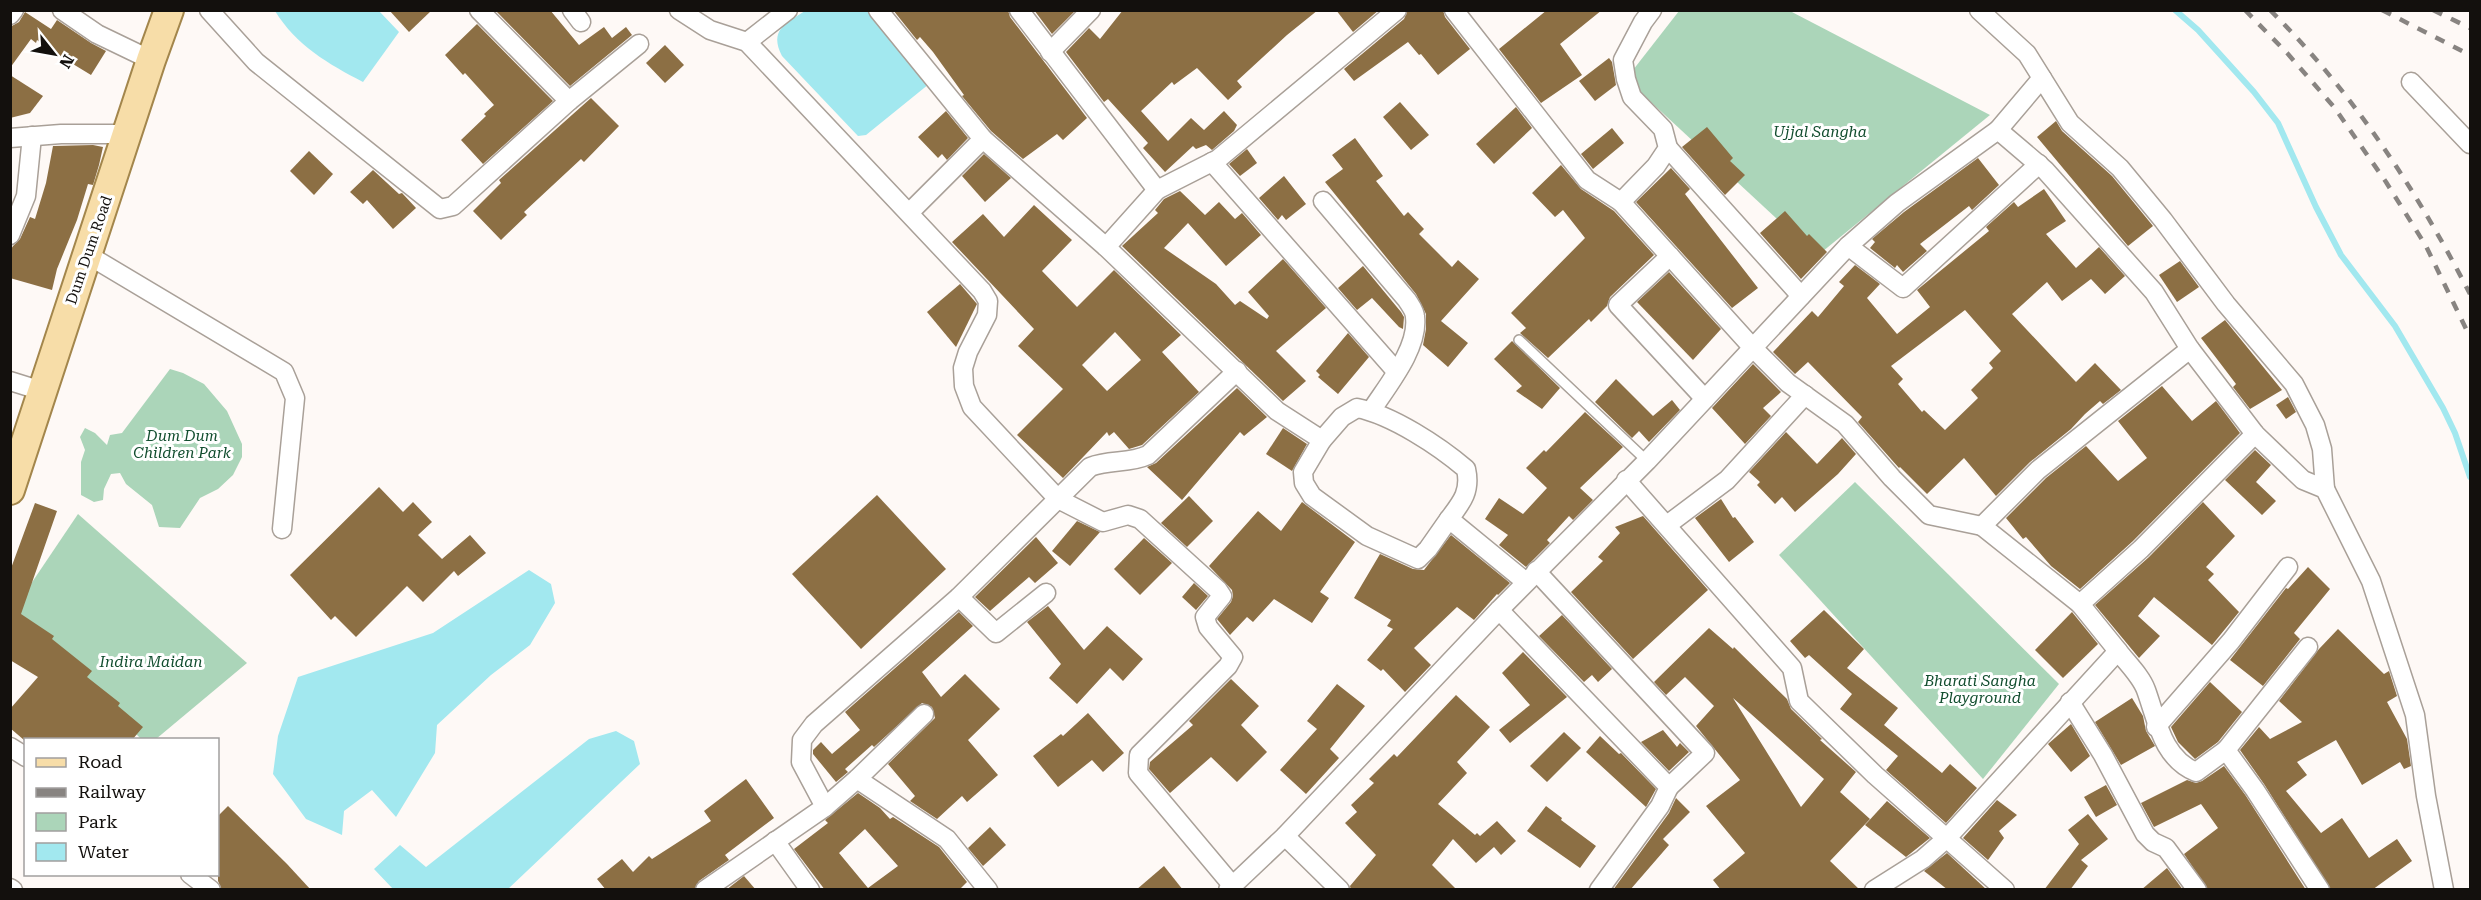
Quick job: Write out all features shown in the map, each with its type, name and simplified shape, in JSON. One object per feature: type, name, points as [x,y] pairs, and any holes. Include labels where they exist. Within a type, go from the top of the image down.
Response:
[{"type":"main road","name":"Dum Dum Road","points":[[10,490],[169,10]]},
{"type":"street","points":[[10,15],[14,10]]},
{"type":"street","points":[[62,10],[97,34],[151,60]]},
{"type":"street","points":[[209,10],[256,62],[440,209],[453,206],[569,101],[639,44]]},
{"type":"street","points":[[479,10],[569,101]]},
{"type":"street","points":[[679,10],[710,30],[747,42],[973,280],[988,301],[987,315],[968,352],[963,368],[964,386],[972,407],[1058,500],[1103,522],[1128,515],[1140,519],[1222,596],[1206,616],[1208,627],[1233,657],[1228,666],[1139,754],[1138,773],[1230,887],[1285,836],[1498,610],[1647,461],[1848,246],[1897,203],[1998,130],[2042,78]]},
{"type":"street","points":[[747,42],[788,10]]},
{"type":"street","points":[[878,10],[983,139],[1106,247],[1277,411],[1322,440]]},
{"type":"street","points":[[1019,10],[1157,190]]},
{"type":"street","points":[[1050,51],[1091,10]]},
{"type":"street","points":[[1106,247],[1157,190],[1212,162],[1397,10]]},
{"type":"street","points":[[1454,10],[1587,180],[1621,202],[1753,348],[1788,383],[1845,424],[1892,478],[1929,515],[1982,526],[2080,604],[2145,687],[2156,727],[2169,751],[2187,769],[2196,772],[2226,750],[2308,647]]},
{"type":"street","points":[[1652,10],[1642,22],[1623,60],[1632,97],[1663,129],[1668,148],[1801,296]]},
{"type":"street","points":[[1979,10],[2027,54],[2070,123],[2120,168],[2163,220],[2226,304],[2294,384],[2315,425],[2322,449],[2325,489],[2371,581],[2415,714],[2426,796],[2444,890]]},
{"type":"street","points":[[2411,82],[2470,144]]},
{"type":"street","points":[[1998,130],[2039,164],[2154,292],[2190,349],[2255,434],[2303,480],[2325,489]]},
{"type":"street","points":[[10,138],[128,135]]},
{"type":"street","points":[[10,235],[26,196],[32,136]]},
{"type":"street","points":[[910,212],[983,139]]},
{"type":"street","points":[[1621,202],[1656,166],[1668,148]]},
{"type":"street","points":[[1212,162],[1396,371]]},
{"type":"street","points":[[1848,246],[1903,288],[2039,164]]},
{"type":"street","points":[[1323,201],[1407,300],[1415,315],[1411,347],[1371,411]]},
{"type":"street","points":[[88,255],[284,372],[295,398],[282,529]]},
{"type":"street","points":[[1670,256],[1618,305],[1705,399]]},
{"type":"street","points":[[1982,526],[2038,470],[2190,349]]},
{"type":"street","points":[[825,807],[801,762],[802,740],[814,724],[959,597],[1090,467],[1101,462],[1136,461],[1148,455],[1237,371]]},
{"type":"street","points":[[10,381],[42,391]]},
{"type":"street","points":[[1666,525],[1727,480],[1805,395]]},
{"type":"street","points":[[1357,408],[1371,411],[1412,432],[1466,469],[1468,480],[1466,497],[1428,549],[1418,558],[1367,536],[1312,496],[1307,489],[1303,472],[1322,440],[1342,417],[1357,408]]},
{"type":"street","points":[[2080,604],[2141,549],[2255,434]]},
{"type":"street","points":[[1626,480],[1792,668],[1799,701],[1875,775],[2006,890]]},
{"type":"street","points":[[1449,519],[1531,577],[1706,753],[1669,787],[1660,806],[1599,890]]},
{"type":"street","points":[[2156,727],[2231,641],[2288,567]]},
{"type":"street","points":[[959,597],[996,633],[1046,594]]},
{"type":"street","points":[[1498,610],[1669,787]]},
{"type":"street","points":[[1874,890],[1923,860],[1947,838],[2118,651]]},
{"type":"street","points":[[2070,702],[2103,755],[2145,834],[2153,842],[2166,848],[2198,890]]},
{"type":"street","points":[[705,890],[825,807],[924,714]]},
{"type":"street","points":[[10,747],[24,756]]},
{"type":"street","points":[[2226,750],[2256,790],[2320,890]]},
{"type":"street","points":[[857,779],[947,839],[988,890]]},
{"type":"street","points":[[1285,836],[1340,890]]},
{"type":"street","points":[[775,841],[810,890]]},
{"type":"street","points":[[193,876],[211,890]]},
{"type":"lane","points":[[1520,340],[1647,461]]},
{"type":"green space","name":"Ujjal Sangha","points":[[1679,11],[1790,11],[1990,115],[1817,256],[1626,79]]},
{"type":"green space","name":"Dum Dum Children Park","points":[[170,369],[204,384],[227,411],[242,444],[242,457],[233,475],[218,489],[200,498],[180,528],[159,527],[152,505],[126,484],[120,473],[111,474],[104,489],[103,500],[94,502],[81,495],[81,462],[85,450],[80,437],[85,428],[95,433],[107,445],[110,435],[122,433]]},
{"type":"green space","name":"Bharati Sangha Playground","points":[[1855,482],[2059,684],[1983,779],[1779,555]]},
{"type":"green space","name":"Indira Maidan","points":[[78,514],[247,663],[157,738],[140,738],[14,609]]},
{"type":"water","points":[[275,11],[379,11],[399,32],[363,82],[337,68],[303,44]]},
{"type":"water","points":[[805,11],[870,11],[929,84],[866,135],[858,136],[782,56],[778,47],[778,34],[781,29]]},
{"type":"water","points":[[529,570],[551,584],[555,603],[530,645],[491,675],[437,725],[435,753],[396,817],[372,790],[344,811],[342,835],[306,819],[273,774],[278,736],[298,677],[433,633]]},
{"type":"water","points":[[616,731],[634,741],[640,764],[508,889],[393,889],[374,869],[400,845],[426,867],[589,739]]},
{"type":"building","points":[[389,10],[432,10],[409,32]]},
{"type":"building","points":[[495,10],[550,10],[579,45],[604,27],[612,38],[626,27],[632,35],[570,86]]},
{"type":"building","points":[[893,10],[1008,10],[1010,17],[1087,118],[1063,140],[1057,134],[1023,159],[991,131],[962,96],[964,95],[933,52],[920,37],[917,40]]},
{"type":"building","points":[[1034,10],[1072,10],[1074,12],[1052,34]]},
{"type":"building","points":[[1123,10],[1318,10],[1237,81],[1242,87],[1228,100],[1197,68],[1174,85],[1172,82],[1141,111],[1168,141],[1191,118],[1204,130],[1224,111],[1237,125],[1234,131],[1212,150],[1206,145],[1196,149],[1193,146],[1165,172],[1143,148],[1148,143],[1108,99],[1104,102],[1066,52],[1089,28],[1100,39]]},
{"type":"building","points":[[1336,10],[1379,10],[1353,32]]},
{"type":"building","points":[[1408,10],[1443,10],[1445,17],[1470,49],[1438,75],[1408,42],[1354,81],[1344,69],[1404,19]]},
{"type":"building","points":[[1547,10],[1602,10],[1560,44],[1582,75],[1541,103],[1499,49]]},
{"type":"building","points":[[25,12],[51,29],[57,20],[106,51],[91,75],[68,61],[67,63],[37,40],[36,43],[31,39],[10,68],[10,27],[19,22]]},
{"type":"building","points":[[477,24],[553,101],[483,164],[461,140],[494,105],[445,55]]},
{"type":"building","points":[[665,45],[684,65],[665,83],[646,63]]},
{"type":"building","points":[[1609,58],[1612,62],[1616,85],[1595,101],[1579,81]]},
{"type":"building","points":[[10,75],[43,96],[30,113],[10,118]]},
{"type":"building","points":[[591,98],[619,126],[584,162],[581,159],[524,212],[527,215],[501,240],[473,211],[501,183],[499,180]]},
{"type":"building","points":[[1400,102],[1429,135],[1411,150],[1383,117]]},
{"type":"building","points":[[1516,107],[1532,128],[1494,164],[1476,144]]},
{"type":"building","points":[[946,111],[968,138],[947,160],[942,154],[938,158],[918,137]]},
{"type":"building","points":[[2056,121],[2062,131],[2112,176],[2153,226],[2128,246],[2037,137]]},
{"type":"building","points":[[1707,127],[1733,158],[1730,161],[1745,175],[1725,195],[1682,147]]},
{"type":"building","points":[[1612,128],[1624,143],[1593,169],[1581,154]]},
{"type":"building","points":[[1355,138],[1383,176],[1376,181],[1404,216],[1408,212],[1424,229],[1419,234],[1452,267],[1458,260],[1479,279],[1441,321],[1468,343],[1448,367],[1423,345],[1426,314],[1416,294],[1325,182],[1343,169],[1332,155]]},
{"type":"building","points":[[53,146],[103,147],[99,165],[93,185],[88,184],[77,220],[57,269],[52,290],[10,278],[10,251],[20,239],[30,217],[35,219],[46,183]]},
{"type":"building","points":[[1247,149],[1257,163],[1240,176],[1229,164]]},
{"type":"building","points":[[309,151],[333,174],[314,195],[290,171]]},
{"type":"building","points":[[984,154],[1011,178],[985,202],[962,176]]},
{"type":"building","points":[[1978,158],[1999,185],[1972,210],[1969,206],[1920,244],[1927,251],[1903,272],[1897,265],[1895,268],[1870,248],[1875,242],[1872,239],[1904,212]]},
{"type":"building","points":[[1561,165],[1581,189],[1614,211],[1654,255],[1610,297],[1607,306],[1591,322],[1589,319],[1548,358],[1520,333],[1526,328],[1511,313],[1585,238],[1563,210],[1555,217],[1532,193]]},
{"type":"building","points":[[1671,168],[1690,189],[1685,194],[1758,288],[1732,308],[1636,202]]},
{"type":"building","points":[[373,170],[399,194],[402,193],[416,208],[393,229],[367,200],[363,204],[350,192]]},
{"type":"building","points":[[1284,176],[1306,204],[1286,220],[1282,215],[1278,220],[1259,198]]},
{"type":"building","points":[[2044,189],[2066,221],[2046,234],[2076,268],[2099,247],[2125,276],[2105,294],[2091,279],[2062,301],[2047,282],[2012,314],[2076,382],[2095,363],[2121,390],[2103,404],[2100,401],[2071,429],[2030,462],[1996,496],[1964,458],[1927,494],[1899,468],[1858,422],[1862,417],[1808,362],[1795,374],[1773,352],[1812,311],[1818,317],[1844,286],[1839,282],[1855,265],[1880,284],[1867,298],[1897,334],[1930,307],[1917,290],[1989,231],[1986,227],[2014,202],[2018,207]],"holes":[[[1965,310],[2001,351],[1989,363],[1993,368],[1971,390],[1978,398],[1945,430],[1924,410],[1922,412],[1898,384],[1903,379],[1891,366]]]},
{"type":"building","points":[[1180,191],[1205,215],[1219,202],[1235,219],[1242,213],[1261,235],[1226,266],[1188,223],[1164,248],[1216,284],[1235,305],[1240,301],[1267,319],[1269,316],[1248,292],[1283,259],[1326,308],[1276,351],[1306,381],[1283,401],[1122,246],[1158,213],[1155,210],[1164,199]]},
{"type":"building","points":[[1034,205],[1072,240],[1042,271],[1077,307],[1114,270],[1181,335],[1162,352],[1199,392],[1142,445],[1129,449],[1114,432],[1109,436],[1107,432],[1063,478],[1017,435],[1063,389],[1018,346],[1034,329],[952,242],[983,214],[1004,237]],"holes":[[[1115,332],[1141,360],[1107,391],[1082,365]]]},
{"type":"building","points":[[1785,211],[1807,236],[1809,234],[1827,252],[1801,279],[1760,233]]},
{"type":"building","points":[[2180,261],[2199,287],[2177,302],[2159,275]]},
{"type":"building","points":[[1363,266],[1401,312],[1404,317],[1403,329],[1372,298],[1357,310],[1338,288]]},
{"type":"building","points":[[1669,272],[1721,329],[1693,360],[1637,302]]},
{"type":"building","points":[[960,284],[977,304],[956,347],[927,312]]},
{"type":"building","points":[[2225,320],[2282,390],[2250,409],[2233,387],[2236,384],[2201,338]]},
{"type":"building","points":[[1348,333],[1369,357],[1338,394],[1318,377],[1320,375],[1316,371]]},
{"type":"building","points":[[1512,341],[1560,388],[1542,409],[1516,391],[1522,386],[1494,359]]},
{"type":"building","points":[[1753,364],[1781,392],[1763,408],[1771,416],[1745,444],[1712,408]]},
{"type":"building","points":[[1616,379],[1653,416],[1672,400],[1680,410],[1649,442],[1639,431],[1632,438],[1595,402]]},
{"type":"building","points":[[2162,386],[2192,421],[2216,401],[2240,433],[2133,541],[2080,589],[2051,566],[2026,537],[2023,539],[2006,518],[2046,478],[2086,446],[2118,481],[2147,458],[2118,421]]},
{"type":"building","points":[[1237,388],[1267,417],[1244,436],[1240,432],[1182,500],[1147,467],[1156,463]]},
{"type":"building","points":[[2288,397],[2296,412],[2286,419],[2276,405]]},
{"type":"building","points":[[1585,412],[1623,447],[1580,488],[1593,500],[1573,520],[1569,516],[1547,540],[1550,543],[1526,567],[1499,545],[1508,535],[1485,519],[1499,498],[1523,514],[1547,488],[1526,468],[1544,450],[1546,452]]},
{"type":"building","points":[[1283,428],[1307,444],[1292,471],[1266,454]]},
{"type":"building","points":[[1786,432],[1817,464],[1842,438],[1856,454],[1838,474],[1795,512],[1782,497],[1775,504],[1757,485],[1760,482],[1749,472]]},
{"type":"building","points":[[2255,450],[2271,465],[2256,482],[2276,501],[2262,515],[2225,480]]},
{"type":"building","points":[[379,487],[403,512],[413,502],[432,522],[418,535],[442,559],[470,535],[486,553],[458,576],[454,571],[423,602],[407,586],[356,637],[335,616],[331,620],[290,575]]},
{"type":"building","points":[[877,495],[946,569],[861,649],[792,574]]},
{"type":"building","points":[[1189,496],[1213,521],[1187,547],[1161,523]]},
{"type":"building","points":[[1721,499],[1733,518],[1735,517],[1754,542],[1729,562],[1695,518]]},
{"type":"building","points":[[1302,502],[1355,542],[1320,592],[1329,598],[1312,623],[1274,599],[1253,622],[1247,617],[1230,635],[1217,619],[1231,602],[1232,590],[1209,566],[1258,511],[1281,531]]},
{"type":"building","points":[[2203,502],[2235,536],[2206,567],[2214,574],[2208,580],[2239,612],[2212,645],[2154,597],[2138,616],[2160,636],[2139,658],[2095,605],[2149,557]]},
{"type":"building","points":[[35,503],[57,511],[21,614],[54,636],[52,639],[92,671],[87,677],[120,703],[118,706],[143,727],[134,738],[24,738],[24,740],[10,728],[10,709],[38,677],[10,660],[10,571]]},
{"type":"building","points":[[1643,516],[1708,590],[1633,659],[1571,592],[1603,561],[1598,557],[1620,533],[1615,527]]},
{"type":"building","points":[[1077,521],[1100,532],[1070,566],[1052,551]]},
{"type":"building","points":[[1451,535],[1510,583],[1474,620],[1457,607],[1414,648],[1431,665],[1405,692],[1383,669],[1381,671],[1367,660],[1393,629],[1387,626],[1391,620],[1354,598],[1380,554],[1413,569],[1424,570]]},
{"type":"building","points":[[1036,537],[1058,563],[1035,583],[1029,577],[990,611],[975,597]]},
{"type":"building","points":[[1144,538],[1172,563],[1140,595],[1114,569]]},
{"type":"building","points":[[2308,567],[2330,589],[2294,633],[2300,639],[2263,686],[2230,660],[2286,588],[2288,589]]},
{"type":"building","points":[[1194,583],[1208,596],[1196,610],[1182,597]]},
{"type":"building","points":[[1048,606],[1084,650],[1107,626],[1143,659],[1123,681],[1110,668],[1077,704],[1049,678],[1061,664],[1027,622]]},
{"type":"building","points":[[1824,610],[1864,649],[1847,668],[1898,708],[1884,725],[1942,773],[1950,764],[1977,788],[1946,823],[1886,770],[1898,756],[1840,709],[1852,694],[1809,655],[1805,658],[1790,641]]},
{"type":"building","points":[[959,612],[973,626],[922,672],[941,697],[965,674],[1000,709],[968,740],[998,775],[967,802],[962,796],[937,819],[910,801],[915,796],[888,764],[935,718],[932,707],[922,703],[874,747],[872,745],[845,769],[848,772],[836,782],[813,754],[813,750],[821,742],[832,754],[860,730],[845,712]]},
{"type":"building","points":[[2072,612],[2098,644],[2063,678],[2035,650]]},
{"type":"building","points":[[1562,615],[1612,669],[1598,682],[1592,675],[1584,682],[1539,636]]},
{"type":"building","points":[[1709,628],[1733,649],[1734,647],[1787,699],[1791,709],[1822,739],[1820,740],[1856,772],[1840,792],[1870,819],[1830,861],[1860,890],[1721,890],[1713,880],[1745,853],[1706,806],[1740,780],[1696,726],[1714,706],[1685,677],[1666,695],[1654,682]],"holes":[[[1733,698],[1824,779],[1801,807]]]},
{"type":"building","points":[[2338,629],[2384,674],[2389,671],[2397,696],[2387,702],[2407,739],[2411,766],[2404,769],[2400,762],[2362,785],[2336,740],[2297,762],[2307,775],[2286,791],[2321,833],[2342,818],[2369,858],[2397,839],[2412,861],[2372,890],[2331,890],[2240,750],[2259,727],[2270,739],[2302,722],[2279,701],[2319,649]]},
{"type":"building","points":[[1523,652],[1567,697],[1510,743],[1499,730],[1530,705],[1502,673]]},
{"type":"building","points":[[1231,679],[1259,706],[1241,725],[1267,752],[1237,782],[1211,757],[1170,793],[1149,769],[1150,762],[1193,725],[1189,721]]},
{"type":"building","points":[[2210,682],[2242,712],[2218,742],[2195,759],[2178,742],[2171,727]]},
{"type":"building","points":[[1337,684],[1365,706],[1330,749],[1339,758],[1306,794],[1280,770],[1317,729],[1307,721]]},
{"type":"building","points":[[1456,695],[1490,727],[1457,762],[1467,773],[1438,804],[1475,835],[1477,833],[1480,836],[1497,821],[1516,841],[1501,855],[1494,847],[1476,863],[1453,839],[1432,865],[1457,890],[1351,890],[1350,886],[1376,855],[1345,823],[1357,812],[1351,805],[1374,783],[1369,779],[1394,754],[1397,757]]},
{"type":"building","points":[[2132,698],[2143,716],[2146,731],[2155,746],[2121,765],[2095,722]]},
{"type":"building","points":[[1088,713],[1124,753],[1103,772],[1092,760],[1058,787],[1033,756],[1061,734],[1063,736]]},
{"type":"building","points":[[2071,724],[2090,756],[2071,772],[2048,744]]},
{"type":"building","points":[[1663,730],[1677,747],[1680,743],[1689,752],[1669,771],[1641,742]]},
{"type":"building","points":[[1564,732],[1581,748],[1547,782],[1530,766]]},
{"type":"building","points":[[1600,736],[1619,754],[1621,753],[1656,789],[1646,807],[1586,752]]},
{"type":"building","points":[[2224,766],[2246,796],[2306,890],[2208,890],[2184,854],[2218,828],[2201,804],[2154,827],[2141,803],[2187,780],[2196,783],[2202,781]]},
{"type":"building","points":[[746,779],[774,818],[725,855],[729,860],[699,881],[694,890],[606,890],[597,879],[622,859],[633,872],[649,856],[652,859],[711,821],[704,811]]},
{"type":"building","points":[[2106,785],[2117,805],[2096,817],[2084,797]]},
{"type":"building","points":[[858,793],[880,808],[890,819],[893,817],[939,847],[967,882],[959,890],[825,890],[794,849],[828,823],[825,820]],"holes":[[[865,829],[898,866],[868,888],[839,853]]]},
{"type":"building","points":[[1676,798],[1690,812],[1663,839],[1669,845],[1630,890],[1613,890],[1669,813]]},
{"type":"building","points":[[1997,800],[2017,815],[1999,831],[2004,838],[1988,860],[1963,838]]},
{"type":"building","points":[[1887,801],[1930,838],[1906,857],[1865,825]]},
{"type":"building","points":[[228,806],[311,890],[222,890],[218,881],[219,815]]},
{"type":"building","points":[[1546,806],[1596,846],[1580,868],[1527,831]]},
{"type":"building","points":[[2088,814],[2108,839],[2081,860],[2088,866],[2070,890],[2044,890],[2079,844],[2068,830]]},
{"type":"building","points":[[990,827],[1006,845],[983,866],[968,848]]},
{"type":"building","points":[[1947,853],[1987,890],[1948,890],[1924,871]]},
{"type":"building","points":[[1164,866],[1183,890],[1136,890]]},
{"type":"building","points":[[2167,868],[2183,890],[2141,890]]},
{"type":"building","points":[[744,876],[756,890],[726,890]]},
{"type":"waterway","points":[[2175,10],[2198,30],[2254,92],[2278,123],[2316,207],[2341,255],[2395,326],[2443,408],[2455,433],[2470,477]]},
{"type":"railway","points":[[2245,10],[2288,54],[2334,107],[2386,182],[2426,246],[2470,337]]},
{"type":"railway","points":[[2270,10],[2329,74],[2381,144],[2428,218],[2470,294]]},
{"type":"railway","points":[[2382,10],[2470,55]]},
{"type":"railway","points":[[2433,10],[2470,28]]}]
